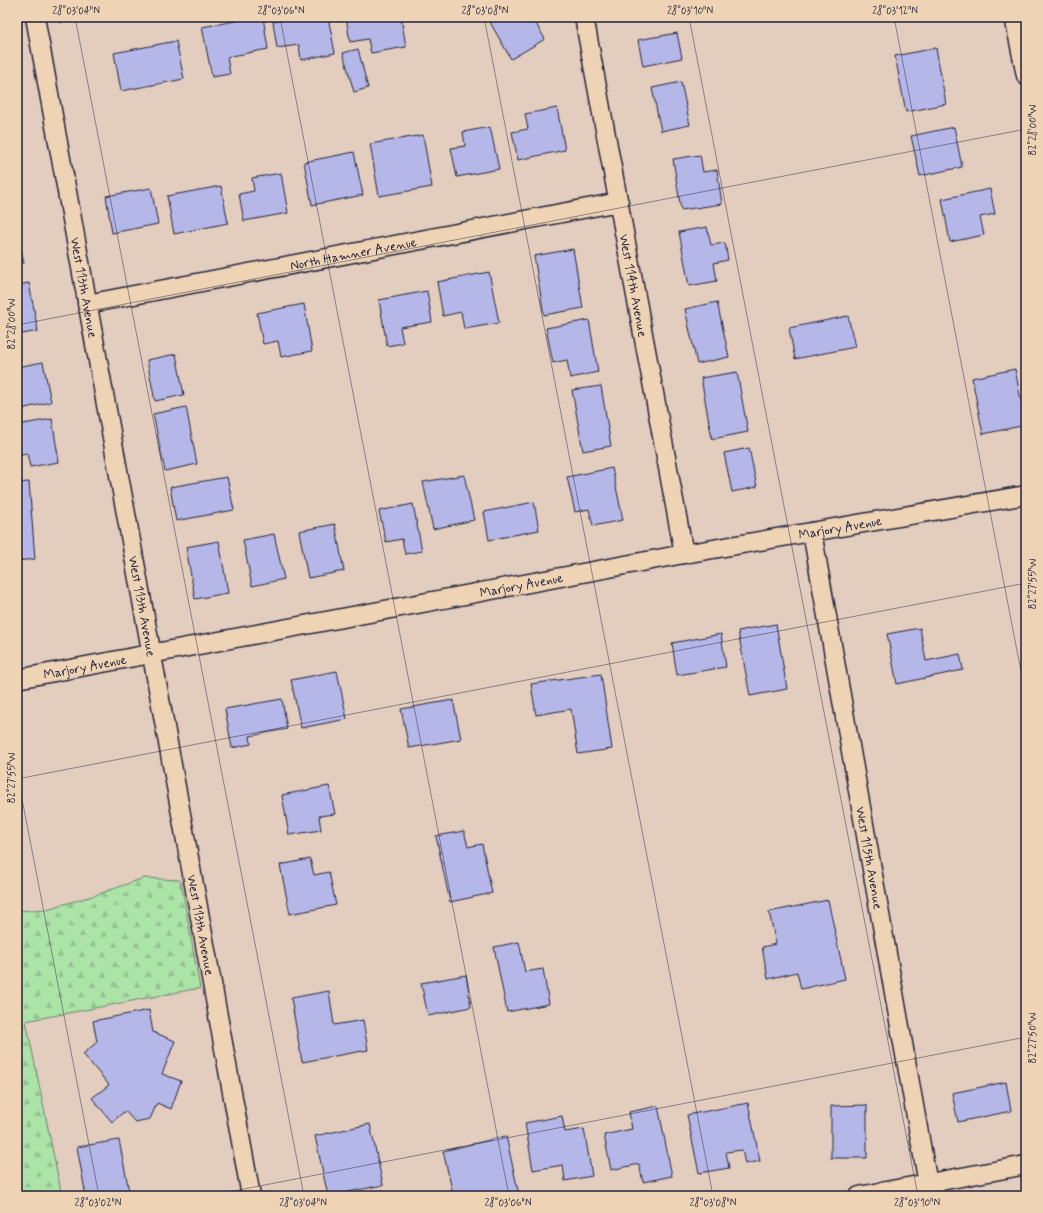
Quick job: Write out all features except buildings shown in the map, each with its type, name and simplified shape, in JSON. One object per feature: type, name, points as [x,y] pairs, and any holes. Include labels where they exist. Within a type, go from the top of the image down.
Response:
[{"type":"street","name":"West 114th Avenue","points":[[584,17],[684,554]]},
{"type":"street","points":[[1014,17],[1026,76]]},
{"type":"street","name":"West 113th Avenue","points":[[36,22],[251,1196]]},
{"type":"street","name":"North Hamner Avenue","points":[[87,304],[618,202]]},
{"type":"street","name":"Marjory Avenue","points":[[17,679],[684,554],[1026,495]]},
{"type":"street","name":"West 115th Avenue","points":[[812,532],[928,1184]]},
{"type":"street","points":[[859,1196],[1026,1165]]},
{"type":"path","points":[[36,22],[92,17]]},
{"type":"green space","points":[[144,878],[179,880],[181,882],[200,988],[26,1021],[62,1196],[17,1196],[17,911],[47,909],[96,895]]}]
